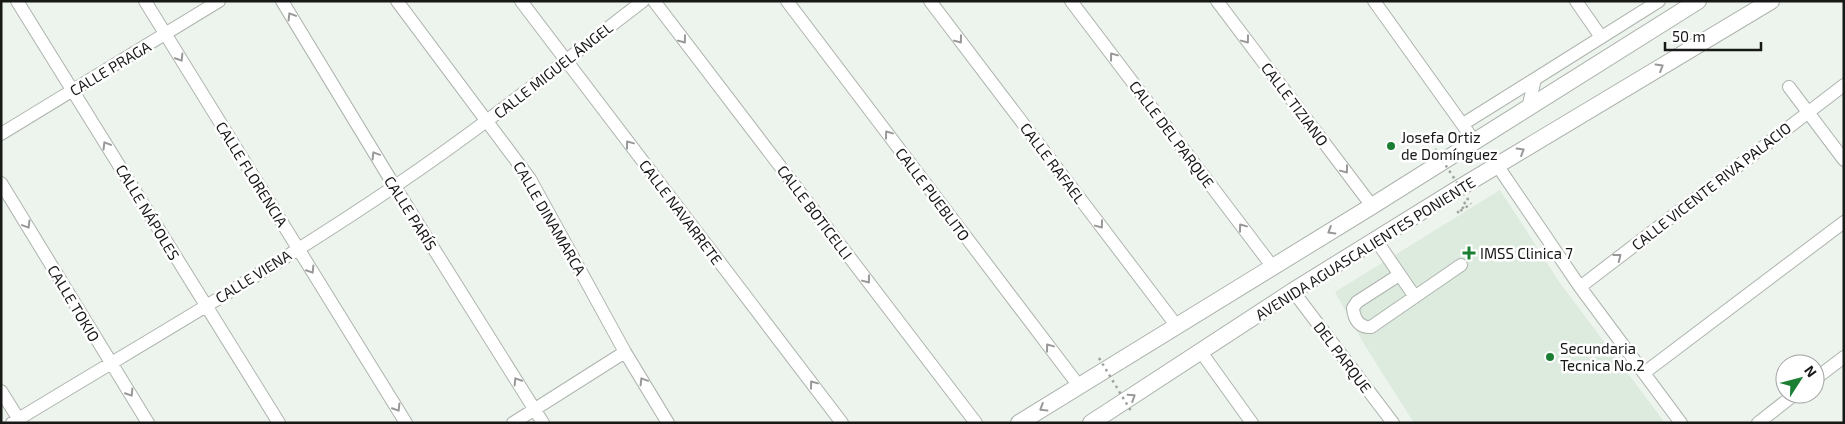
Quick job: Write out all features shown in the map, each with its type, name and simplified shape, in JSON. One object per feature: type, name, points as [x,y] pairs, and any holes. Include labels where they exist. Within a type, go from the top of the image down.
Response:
[{"type":"main road","name":"AVENIDA AGUASCALIENTES PONIENTE","points":[[1019,423],[1475,142],[1698,1]]},
{"type":"main road","name":"AVENIDA AGUASCALIENTES PONIENTE","points":[[1101,420],[1293,291],[1771,1]]},
{"type":"street","name":"CALLE NÁPOLES","points":[[17,1],[279,423]]},
{"type":"street","name":"CALLE FLORENCIA","points":[[145,1],[406,423]]},
{"type":"street","name":"CALLE PRAGA","points":[[1,134],[219,1]]},
{"type":"street","name":"CALLE PARÍS","points":[[282,1],[395,187],[543,423]]},
{"type":"street","name":"CALLE DINAMARCA","points":[[396,1],[530,179],[625,352],[668,423]]},
{"type":"street","name":"CALLE NAVARRETE","points":[[521,1],[842,423]]},
{"type":"street","name":"CALLE MIGUEL ÁNGEL","points":[[488,121],[643,1]]},
{"type":"street","name":"CALLE BOTICELLI","points":[[654,1],[976,423]]},
{"type":"street","name":"CALLE PUEBLITO","points":[[788,1],[1079,386]]},
{"type":"street","name":"CALLE RAFAEL","points":[[930,1],[1176,325]]},
{"type":"street","name":"CALLE DEL PARQUE","points":[[1072,1],[1272,266]]},
{"type":"street","name":"CALLE TIZIANO","points":[[1217,1],[1372,206]]},
{"type":"street","points":[[1374,1],[1475,142]]},
{"type":"street","points":[[1576,1],[1601,37]]},
{"type":"street","points":[[1463,124],[1659,1]]},
{"type":"street","points":[[1528,108],[1535,80]]},
{"type":"street","name":"CALLE VICENTE RIVA PALACIO","points":[[1580,287],[1844,85]]},
{"type":"street","points":[[1789,87],[1844,160]]},
{"type":"street","name":"CALLE VIENA","points":[[18,421],[395,187],[488,121]]},
{"type":"street","points":[[1497,166],[1580,287],[1681,423]]},
{"type":"street","name":"CALLE TOKIO","points":[[1,183],[148,423]]},
{"type":"street","points":[[1644,374],[1844,222]]},
{"type":"street","points":[[1376,240],[1414,297]]},
{"type":"street","points":[[1399,275],[1357,302],[1353,308],[1353,315],[1364,328],[1371,327],[1461,265]]},
{"type":"street","name":"DEL PARQUE","points":[[1293,291],[1393,423]]},
{"type":"street","points":[[513,423],[625,352]]},
{"type":"street","points":[[1201,352],[1252,423]]},
{"type":"street","points":[[1825,371],[1844,357]]},
{"type":"street","points":[[1,391],[18,421]]},
{"type":"street","points":[[1758,423],[1782,404]]},
{"type":"path","points":[[1435,149],[1471,204],[1456,212],[1466,205]]},
{"type":"path","points":[[1099,358],[1131,411]]},
{"type":"shaded area","points":[[1500,190],[1560,283],[1665,423],[1414,423],[1364,344],[1335,292]]},
{"type":"place","name":"Josefa Ortiz de Domínguez","points":[[1391,146]]},
{"type":"place","name":"IMSS Clinica 7","points":[[1469,253]]},
{"type":"place","name":"Secundaria Tecnica No.2","points":[[1550,357]]}]
